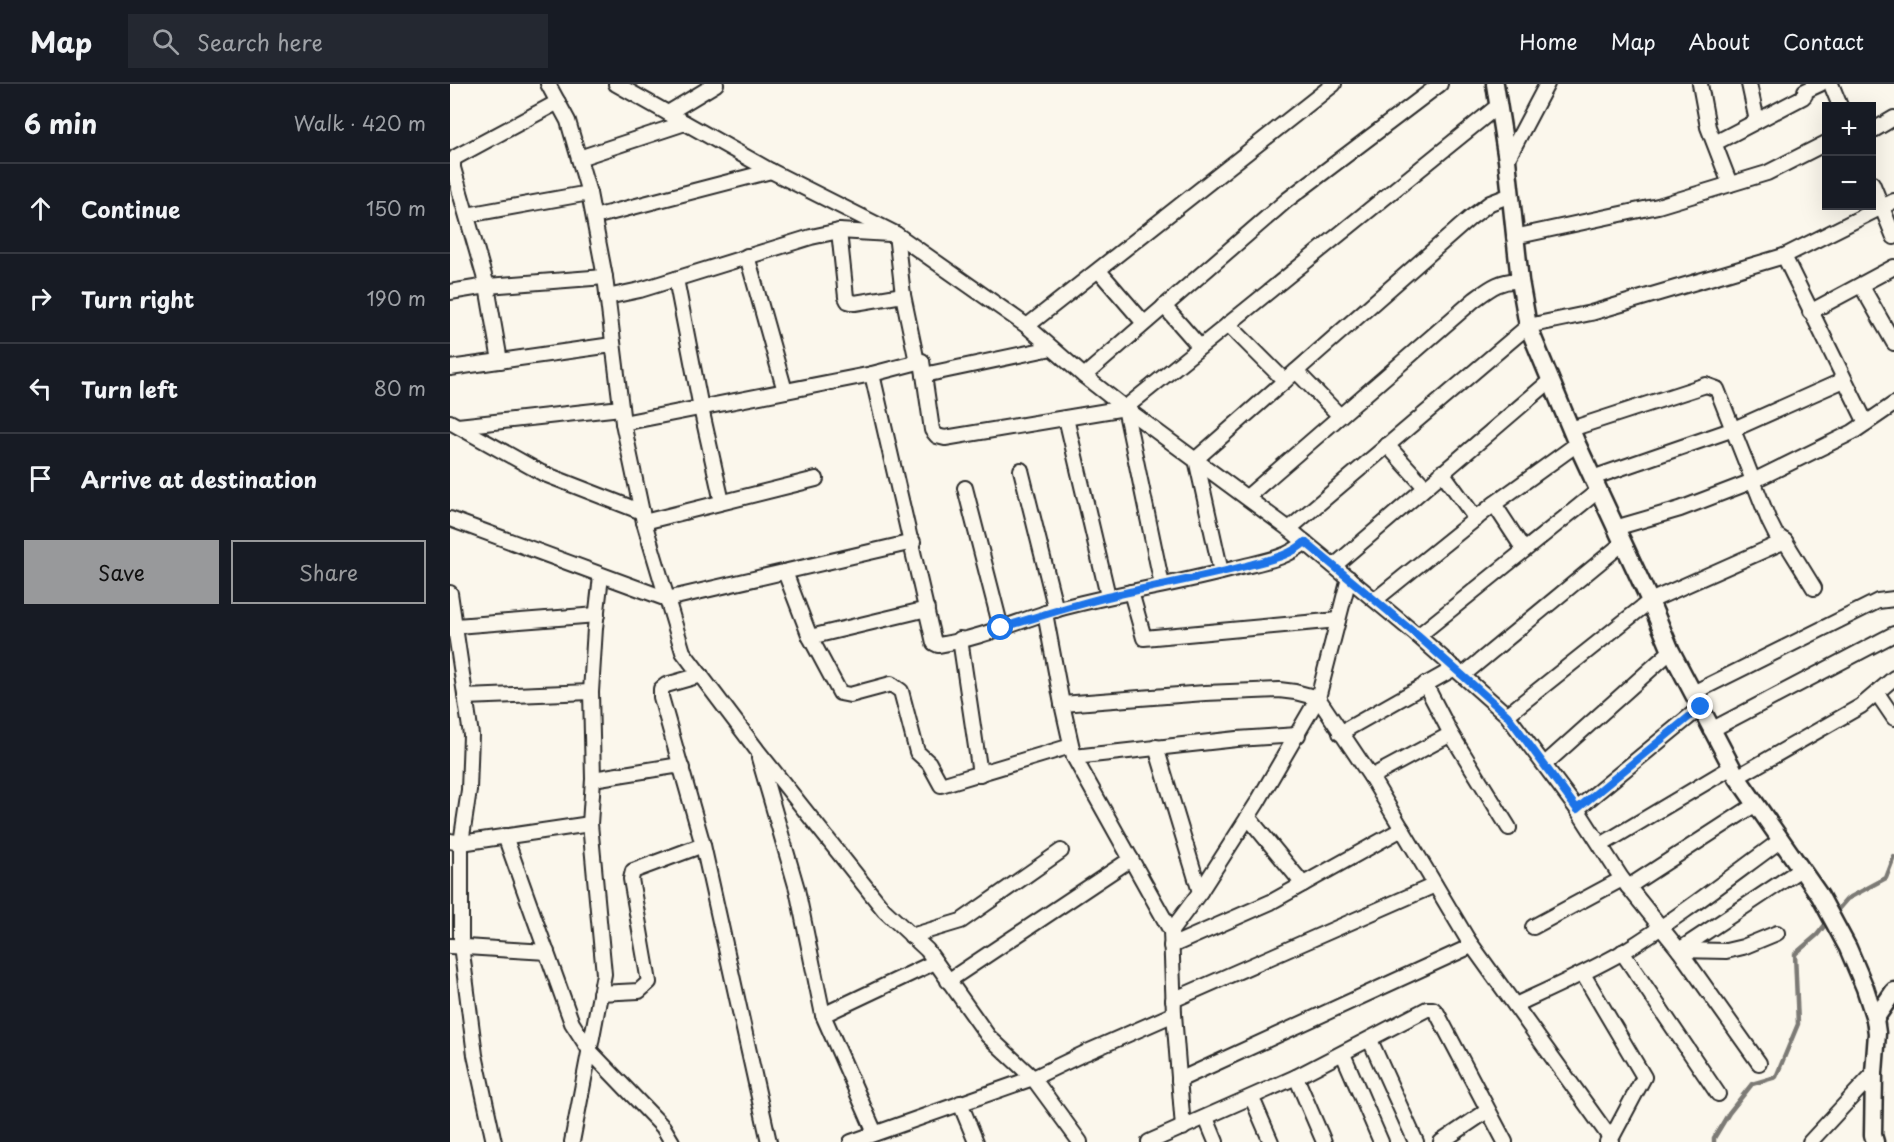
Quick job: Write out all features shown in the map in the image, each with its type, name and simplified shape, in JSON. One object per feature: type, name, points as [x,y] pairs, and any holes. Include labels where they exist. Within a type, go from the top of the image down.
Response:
[{"type":"street","points":[[548,84],[568,121],[589,194],[605,277],[622,423],[643,517],[683,652],[756,750],[884,910],[927,950],[988,1036],[1033,1078],[1080,1142]]},
{"type":"street","points":[[616,84],[771,171],[896,234],[1027,326],[1125,408],[1289,529],[1459,671],[1507,715],[1545,764],[1625,883],[1662,927],[1759,1063]]},
{"type":"street","points":[[668,113],[716,84]]},
{"type":"street","points":[[1027,326],[1334,84]]},
{"type":"street","points":[[1084,376],[1287,200],[1420,89],[1440,84]]},
{"type":"street","points":[[1495,84],[1507,160],[1514,237],[1528,326],[1574,437],[1671,651],[1735,772],[1833,918],[1861,978],[1875,1019],[1877,1033],[1874,1073],[1873,1135],[1875,1142]]},
{"type":"street","points":[[1507,160],[1547,84]]},
{"type":"street","points":[[1700,84],[1708,127],[1730,184]]},
{"type":"street","points":[[1749,84],[1757,121]]},
{"type":"street","points":[[1715,143],[1803,97],[1805,87],[1820,84]]},
{"type":"street","points":[[1830,84],[1838,102]]},
{"type":"street","points":[[500,361],[487,286],[453,168],[453,161],[456,157],[558,102]]},
{"type":"street","points":[[622,423],[872,374],[922,361],[932,430],[937,436],[945,438],[1125,408],[1499,105]]},
{"type":"street","points":[[1876,129],[1894,118]]},
{"type":"street","points":[[579,158],[685,123]]},
{"type":"street","points":[[1514,237],[1658,206],[1767,173],[1822,146]]},
{"type":"street","points":[[594,217],[771,171]]},
{"type":"street","points":[[467,215],[589,194]]},
{"type":"street","points":[[1876,194],[1894,237]]},
{"type":"street","points":[[1196,459],[1470,218],[1490,203],[1510,195]]},
{"type":"street","points":[[1289,529],[1528,326],[1591,313],[1784,256],[1894,201]]},
{"type":"street","points":[[607,297],[640,290],[810,237],[839,231],[896,234]]},
{"type":"street","points":[[839,231],[848,301],[855,303],[903,295]]},
{"type":"street","points":[[896,234],[903,295],[917,362]]},
{"type":"street","points":[[747,256],[785,391]]},
{"type":"street","points":[[1784,256],[1866,423]]},
{"type":"street","points":[[1810,312],[1894,267]]},
{"type":"street","points":[[1099,271],[1144,323]]},
{"type":"street","points":[[450,292],[487,286],[605,277]]},
{"type":"street","points":[[676,279],[722,502]]},
{"type":"street","points":[[1247,497],[1474,300],[1492,286],[1508,280],[1520,281]]},
{"type":"street","points":[[1861,285],[1894,343]]},
{"type":"street","points":[[1164,306],[1200,346]]},
{"type":"street","points":[[1228,324],[1285,381]]},
{"type":"street","points":[[450,368],[612,345]]},
{"type":"street","points":[[924,375],[1052,348]]},
{"type":"street","points":[[1296,371],[1340,416]]},
{"type":"street","points":[[872,374],[913,542],[934,642],[943,644],[1108,596],[1221,572],[1285,555],[1298,549],[1305,542]]},
{"type":"street","points":[[1334,566],[1442,471],[1551,380]]},
{"type":"street","points":[[1418,636],[1524,550],[1596,484],[1734,429],[1844,380]]},
{"type":"street","points":[[1375,600],[1574,437],[1706,385],[1717,389],[1776,535],[1785,541],[1814,588]]},
{"type":"street","points":[[1340,733],[1425,684],[1459,671],[1619,536],[1680,509],[1753,481],[1853,432],[1894,404]]},
{"type":"street","points":[[454,424],[621,408]]},
{"type":"street","points":[[1125,408],[1162,585]]},
{"type":"street","points":[[1066,418],[1108,596]]},
{"type":"street","points":[[454,424],[542,473],[643,517],[722,502],[816,479]]},
{"type":"street","points":[[1387,445],[1425,487]]},
{"type":"street","points":[[1196,459],[1221,572]]},
{"type":"street","points":[[1021,470],[1051,612],[1062,704],[1072,752],[1171,931],[1173,1007],[1183,1128]]},
{"type":"street","points":[[1442,471],[1476,519]]},
{"type":"street","points":[[966,488],[1001,628]]},
{"type":"street","points":[[1494,504],[1524,550]]},
{"type":"street","points":[[450,519],[667,599],[913,542]]},
{"type":"street","points":[[1507,715],[1650,601],[1785,541]]},
{"type":"street","points":[[785,572],[810,637],[840,693],[850,695],[891,684],[901,691],[917,752],[928,763],[939,784],[944,785],[1072,752],[1298,735]]},
{"type":"street","points":[[572,1142],[604,974],[590,824],[593,779],[591,692],[601,576]]},
{"type":"street","points":[[1171,931],[1200,892],[1248,817],[1318,698],[1349,578]]},
{"type":"street","points":[[1131,592],[1144,638],[1338,620]]},
{"type":"street","points":[[450,593],[454,633],[471,735],[469,790],[455,842],[455,946],[494,1142]]},
{"type":"street","points":[[1577,809],[1697,700],[1878,602],[1894,599]]},
{"type":"street","points":[[810,637],[927,609]]},
{"type":"street","points":[[454,633],[597,615]]},
{"type":"street","points":[[1712,730],[1894,634]]},
{"type":"street","points":[[960,639],[980,774]]},
{"type":"street","points":[[1545,764],[1671,651]]},
{"type":"street","points":[[701,675],[666,685],[661,689],[661,697],[703,845],[769,1142]]},
{"type":"street","points":[[1601,845],[1861,706],[1894,678]]},
{"type":"street","points":[[1425,684],[1451,734],[1509,828]]},
{"type":"street","points":[[1062,704],[1279,690],[1318,698],[1371,777],[1468,940],[1609,1140],[1644,1077],[1583,974]]},
{"type":"street","points":[[465,697],[591,692]]},
{"type":"street","points":[[1876,693],[1894,718]]},
{"type":"street","points":[[1371,777],[1451,734]]},
{"type":"street","points":[[1156,747],[1200,892]]},
{"type":"street","points":[[756,750],[796,889],[823,1015],[881,1135]]},
{"type":"street","points":[[593,779],[674,766],[682,768]]},
{"type":"street","points":[[1533,927],[1625,883],[1756,804]]},
{"type":"street","points":[[1248,817],[1303,884]]},
{"type":"street","points":[[455,842],[590,824]]},
{"type":"street","points":[[1171,946],[1271,902],[1402,829]]},
{"type":"street","points":[[505,836],[572,1023],[590,1051],[663,1127],[672,1142]]},
{"type":"street","points":[[1515,1005],[1583,974],[1622,952],[1662,927],[1781,840]]},
{"type":"street","points":[[600,993],[639,991],[649,982],[631,879],[633,871],[703,845]]},
{"type":"street","points":[[911,936],[961,921],[1061,850]]},
{"type":"street","points":[[948,981],[1131,859]]},
{"type":"street","points":[[1679,950],[1801,869]]},
{"type":"street","points":[[850,1142],[881,1135],[960,1103],[1033,1078],[1173,1007],[1436,885]]},
{"type":"street","points":[[1679,950],[1726,951],[1777,933]]},
{"type":"street","points":[[1179,1080],[1467,948],[1468,940]]},
{"type":"street","points":[[455,946],[547,952]]},
{"type":"street","points":[[1622,952],[1718,1094]]},
{"type":"street","points":[[823,1015],[935,962]]},
{"type":"street","points":[[1875,1019],[1894,991]]},
{"type":"street","points":[[1150,1142],[1252,1098],[1371,1040],[1428,1009],[1433,1009],[1505,1142]]},
{"type":"street","points":[[1371,1040],[1416,1142]]},
{"type":"street","points":[[1343,1054],[1381,1142]]},
{"type":"street","points":[[1810,1142],[1874,1073]]},
{"type":"street","points":[[1296,1077],[1324,1142]]},
{"type":"street","points":[[1252,1098],[1271,1142]]},
{"type":"street","points":[[960,1103],[976,1142]]},
{"type":"street","points":[[1441,1142],[1487,1110]]},
{"type":"street","points":[[1206,1118],[1216,1142]]},
{"type":"waterway","points":[[1834,914],[1847,899],[1886,878],[1894,857]]},
{"type":"waterway","points":[[1714,1142],[1714,1138],[1729,1113],[1752,1084],[1776,1077],[1798,1024],[1795,954],[1817,935],[1829,920]]},
{"type":"route","points":[[1001,628],[1108,596],[1221,572],[1285,555],[1298,549],[1305,542],[1418,636],[1507,715],[1577,809],[1701,707]]}]
